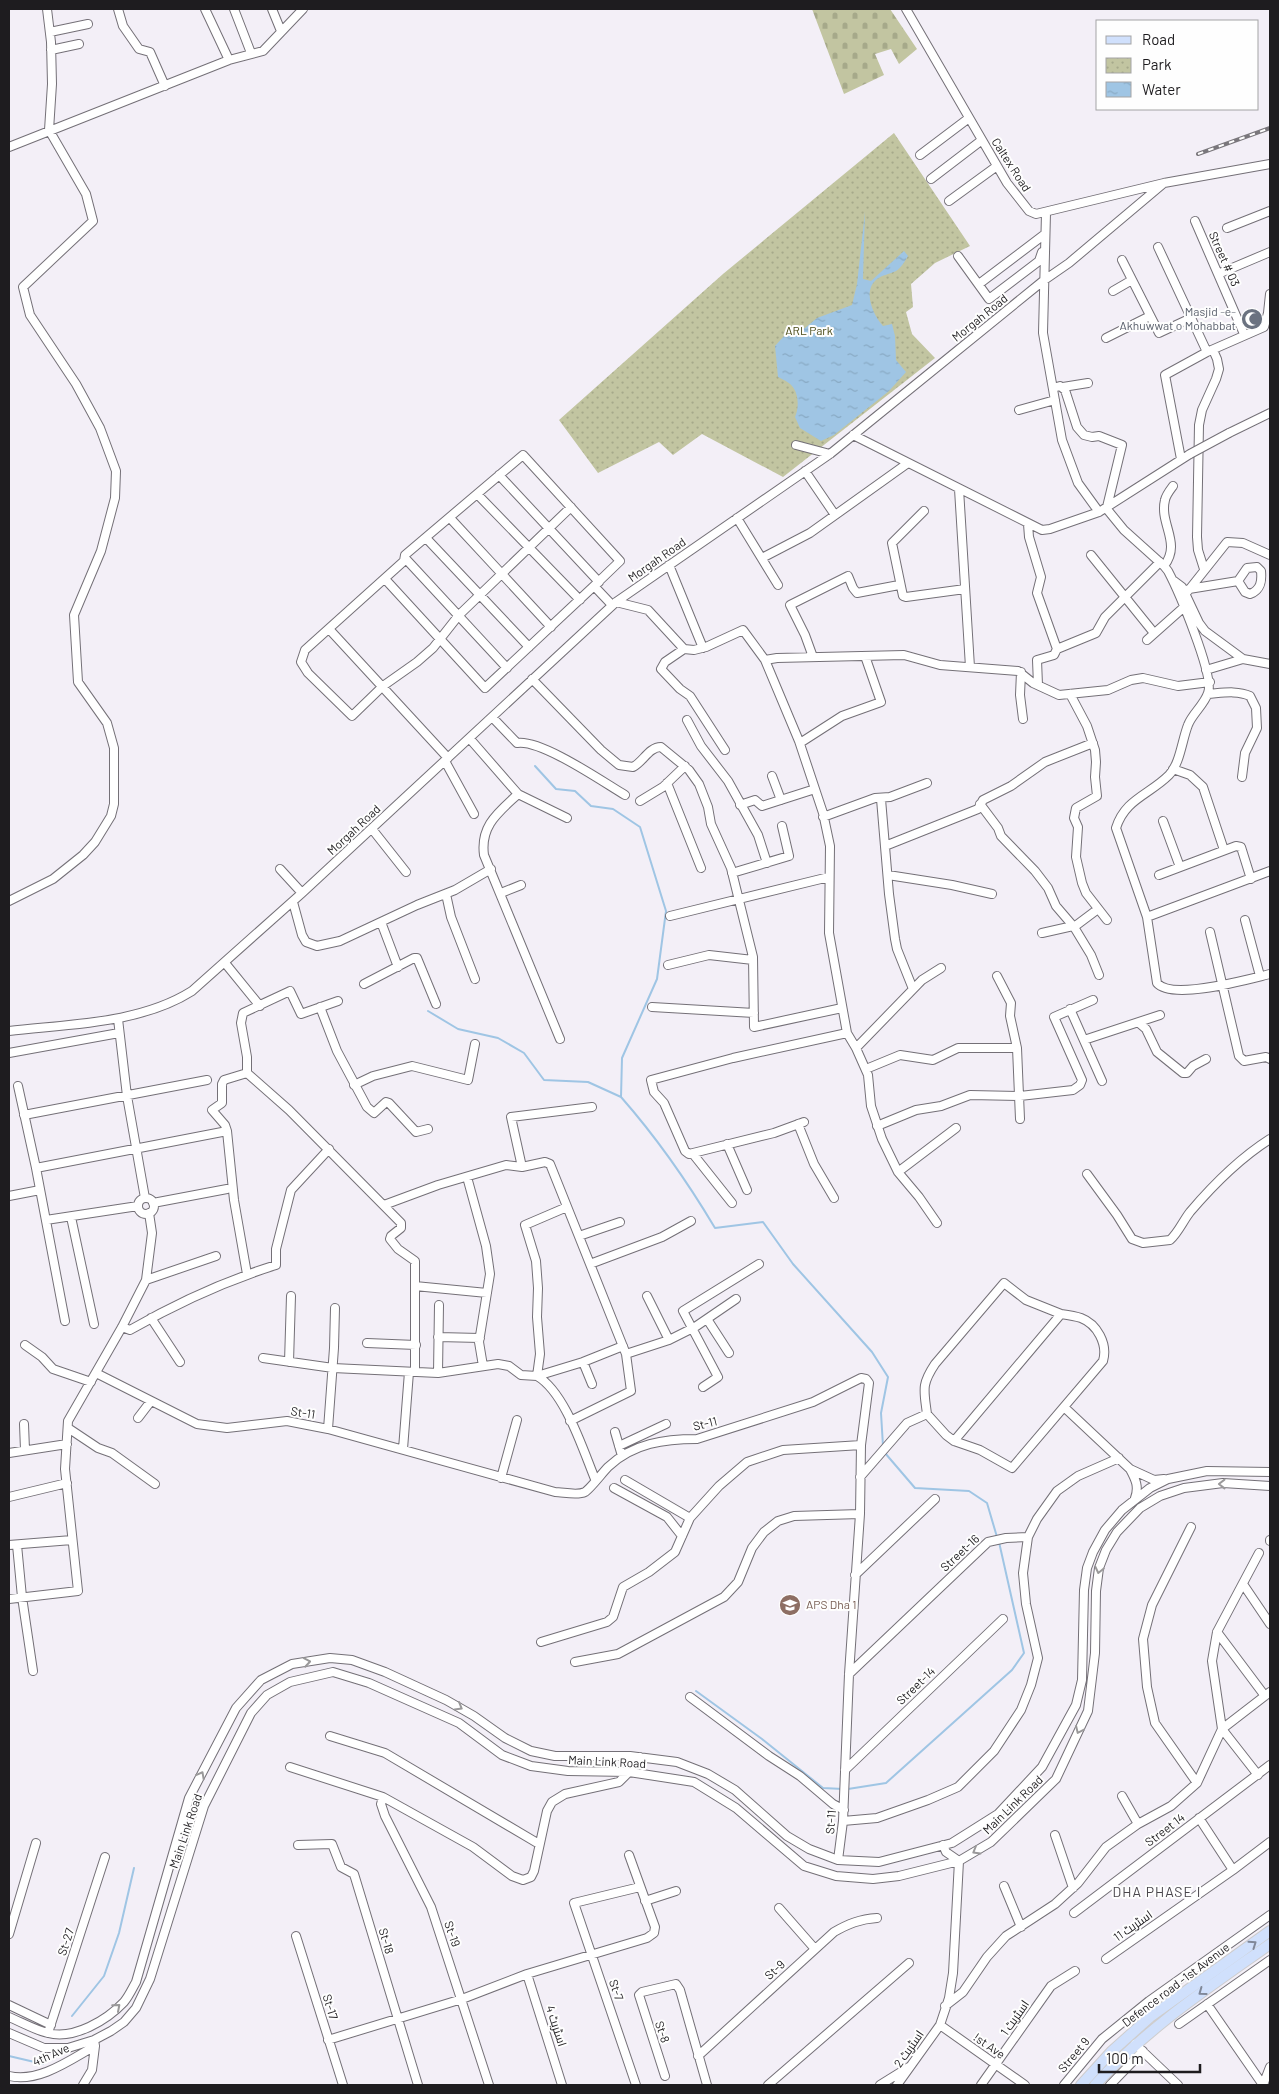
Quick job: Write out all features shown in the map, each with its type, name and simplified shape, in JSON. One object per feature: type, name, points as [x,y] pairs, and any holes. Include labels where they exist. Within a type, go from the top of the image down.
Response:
[{"type":"main road","name":"Defence road -1st Avenue","points":[[1080,2085],[1111,2052],[1150,2017],[1270,1931]]},
{"type":"main road","points":[[1095,2085],[1120,2058],[1139,2048],[1172,2014],[1270,1944]]},
{"type":"street","points":[[9,901],[54,879],[83,855],[95,842],[111,816],[114,804],[114,748],[107,723],[78,682],[74,615],[101,551],[115,498],[116,471],[100,428],[76,384],[30,315],[23,287],[93,221],[86,194],[49,130],[52,50],[48,9]]},
{"type":"street","points":[[118,9],[123,26],[139,48],[150,52],[165,86]]},
{"type":"street","points":[[205,9],[229,60]]},
{"type":"street","points":[[234,9],[251,53]]},
{"type":"street","points":[[272,9],[281,31]]},
{"type":"street","points":[[9,147],[229,60],[263,51],[304,9]]},
{"type":"street","name":"Caltex Road","points":[[906,9],[1007,183],[1030,212],[1036,214],[1046,213]]},
{"type":"street","points":[[50,32],[88,24]]},
{"type":"street","points":[[52,50],[80,44]]},
{"type":"street","points":[[920,155],[969,118]]},
{"type":"street","points":[[931,179],[982,140]]},
{"type":"street","points":[[1270,164],[1164,183],[1046,213],[1043,281],[1043,334],[1062,440],[1078,483],[1124,530],[1162,564],[1172,580],[1210,682],[1208,694],[1189,722],[1173,769],[1163,781],[1128,806],[1120,816],[1116,828],[1147,918],[1158,983],[1160,986],[1178,990],[1223,986],[1270,974]]},
{"type":"street","points":[[949,201],[997,166]]},
{"type":"street","name":"Morgah Road","points":[[9,1031],[118,1019],[180,998],[192,991],[302,894],[614,604],[830,454],[1043,281],[1069,263],[1164,183]]},
{"type":"street","points":[[1227,228],[1270,211]]},
{"type":"street","name":"Street # 03","points":[[1195,221],[1244,334]]},
{"type":"street","points":[[979,284],[1045,234]]},
{"type":"street","points":[[958,256],[989,300],[1039,261],[1045,246]]},
{"type":"street","points":[[1158,247],[1191,318],[1210,351],[1217,359],[1218,374],[1202,410],[1198,445],[1197,537],[1198,550],[1204,569]]},
{"type":"street","points":[[1218,274],[1270,252]]},
{"type":"street","points":[[1122,260],[1159,333],[1191,318]]},
{"type":"street","points":[[1113,290],[1132,280]]},
{"type":"street","points":[[1182,459],[1165,375],[1244,334],[1264,327],[1269,313],[1270,294]]},
{"type":"street","points":[[1106,338],[1150,316]]},
{"type":"street","points":[[1053,388],[1088,383]]},
{"type":"street","points":[[1063,387],[1076,427],[1084,435],[1099,436],[1122,445],[1104,509]]},
{"type":"street","points":[[1019,410],[1055,400]]},
{"type":"street","points":[[853,435],[1042,530],[1050,529],[1104,509],[1190,454],[1270,413]]},
{"type":"street","points":[[796,445],[830,454]]},
{"type":"street","points":[[385,579],[441,641],[485,688],[620,561],[571,507],[523,455],[426,538],[385,579],[306,650],[301,662],[308,673],[352,716],[383,686],[418,662],[441,641],[459,615],[571,507]]},
{"type":"street","points":[[762,558],[810,533],[908,463]]},
{"type":"street","points":[[805,471],[835,515]]},
{"type":"street","points":[[499,475],[550,529],[614,604],[648,610],[684,649]]},
{"type":"street","points":[[1038,686],[1037,660],[1054,655],[1058,649],[1096,633],[1105,617],[1162,564],[1170,559],[1172,550],[1164,509],[1165,498],[1173,486]]},
{"type":"street","points":[[959,489],[970,667]]},
{"type":"street","points":[[478,495],[580,600]]},
{"type":"street","points":[[924,511],[892,544],[902,596],[965,589]]},
{"type":"street","points":[[450,518],[551,626]]},
{"type":"street","points":[[737,518],[778,585]]},
{"type":"street","points":[[1028,524],[1029,537],[1041,577],[1037,593],[1058,649]]},
{"type":"street","points":[[426,538],[530,647]]},
{"type":"street","points":[[1188,591],[1222,546],[1230,541],[1243,543],[1270,555]]},
{"type":"street","points":[[1091,554],[1154,633]]},
{"type":"street","points":[[405,558],[507,668]]},
{"type":"street","points":[[669,565],[702,648]]},
{"type":"street","points":[[813,657],[805,635],[790,605],[848,576],[857,593],[899,585]]},
{"type":"street","points":[[1172,580],[1188,591],[1199,623],[1205,631],[1243,659],[1270,664]]},
{"type":"street","points":[[1188,591],[1238,581]]},
{"type":"street","points":[[1147,640],[1183,608]]},
{"type":"street","points":[[329,629],[383,686],[446,759],[474,814]]},
{"type":"street","points":[[725,750],[690,696],[680,689],[661,668],[665,662],[684,649],[694,650],[702,648],[743,630],[766,660],[800,743],[823,817],[830,846],[829,933],[842,1008],[847,1033],[868,1075],[871,1106],[877,1126],[898,1172],[937,1222]]},
{"type":"street","points":[[766,660],[904,655],[940,665],[1021,672],[1038,686],[1059,695],[1113,689],[1132,680],[1143,678],[1178,686],[1210,682]]},
{"type":"street","points":[[800,743],[842,716],[881,702],[865,656]]},
{"type":"street","points":[[1206,670],[1243,659]]},
{"type":"street","points":[[1021,672],[1023,719]]},
{"type":"street","points":[[532,679],[601,750],[619,765],[629,768],[637,765],[657,747],[661,747],[685,766],[699,784],[708,807],[711,824],[723,847],[732,873],[753,960],[754,1027],[842,1008]]},
{"type":"street","points":[[1208,694],[1238,692],[1247,694],[1256,708],[1257,728],[1245,753],[1242,778]]},
{"type":"street","points":[[1070,694],[1087,726],[1096,762],[1094,777],[1097,796],[1076,808],[1074,818],[1078,827],[1076,857],[1086,893],[1107,920]]},
{"type":"street","points":[[492,718],[517,743],[534,744],[597,777],[625,795]]},
{"type":"street","points":[[687,720],[701,746],[728,781],[758,835],[767,863]]},
{"type":"street","points":[[470,739],[518,794],[567,818]]},
{"type":"street","points":[[886,846],[978,809],[980,804],[1026,777],[1052,758],[1071,753],[1092,743]]},
{"type":"street","points":[[640,801],[668,783],[685,766]]},
{"type":"street","points":[[1173,769],[1190,775],[1203,787],[1224,850]]},
{"type":"street","points":[[772,776],[781,800]]},
{"type":"street","points":[[668,783],[700,868]]},
{"type":"street","points":[[823,817],[875,798],[881,799],[927,783]]},
{"type":"street","points":[[740,805],[755,800],[762,806],[815,789]]},
{"type":"street","points":[[518,794],[488,824],[483,847],[484,855],[560,1038]]},
{"type":"street","points":[[881,799],[889,894],[897,949],[913,989]]},
{"type":"street","points":[[980,804],[998,828],[1001,836],[1035,871],[1048,888],[1056,906],[1073,927],[1091,955],[1099,975]]},
{"type":"street","points":[[1163,821],[1180,867]]},
{"type":"street","points":[[732,873],[788,856],[782,826]]},
{"type":"street","points":[[372,829],[406,872]]},
{"type":"street","points":[[1159,875],[1236,846],[1241,847],[1251,879]]},
{"type":"street","points":[[280,868],[302,894]]},
{"type":"street","points":[[293,902],[302,935],[306,942],[317,946],[340,941],[446,894],[491,869]]},
{"type":"street","points":[[1147,918],[1270,872]]},
{"type":"street","points":[[888,875],[952,885],[992,894]]},
{"type":"street","points":[[670,916],[829,877]]},
{"type":"street","points":[[501,893],[521,885]]},
{"type":"street","points":[[446,894],[451,918],[475,979]]},
{"type":"street","points":[[1042,933],[1073,927],[1098,908]]},
{"type":"street","points":[[1246,920],[1260,976]]},
{"type":"street","points":[[381,922],[398,967]]},
{"type":"street","points":[[1210,932],[1241,1059],[1244,1061],[1266,1057],[1270,1059]]},
{"type":"street","points":[[668,966],[709,955],[753,960]]},
{"type":"street","points":[[364,984],[417,958],[436,1004]]},
{"type":"street","points":[[225,963],[260,1006]]},
{"type":"street","points":[[856,1048],[913,989],[941,968]]},
{"type":"street","points":[[997,976],[1011,1004],[1010,1016],[1017,1048],[1020,1119]]},
{"type":"street","points":[[338,1000],[301,1014],[290,991],[243,1013],[241,1016],[247,1057],[247,1072],[329,1149],[403,1226],[390,1239],[398,1249],[415,1261],[416,1345],[403,1449]]},
{"type":"street","points":[[877,1126],[916,1110],[941,1106],[970,1095],[1020,1096],[1073,1090],[1082,1082],[1054,1017],[1093,1000]]},
{"type":"street","points":[[320,1007],[337,1051],[361,1100],[374,1113],[386,1102],[389,1103],[416,1132],[428,1129]]},
{"type":"street","points":[[652,1007],[754,1013]]},
{"type":"street","points":[[1070,1010],[1102,1081]]},
{"type":"street","points":[[1084,1040],[1160,1015]]},
{"type":"street","points":[[118,1019],[127,1096],[145,1198]]},
{"type":"street","points":[[1139,1023],[1146,1030],[1157,1052],[1183,1073],[1187,1073],[1193,1066],[1206,1059]]},
{"type":"street","points":[[9,1053],[119,1033]]},
{"type":"street","points":[[732,1203],[692,1154],[685,1151],[664,1102],[654,1092],[651,1080],[733,1058],[847,1033]]},
{"type":"street","points":[[354,1085],[373,1076],[412,1066],[468,1080],[475,1044]]},
{"type":"street","points":[[866,1069],[900,1056],[933,1060],[958,1048],[1017,1048]]},
{"type":"street","points":[[247,1072],[224,1080],[222,1084],[222,1103],[212,1110],[227,1131],[234,1200],[247,1274]]},
{"type":"street","points":[[24,1115],[207,1080]]},
{"type":"street","points":[[18,1086],[36,1168],[65,1321]]},
{"type":"street","points":[[522,1167],[511,1117],[592,1107]]},
{"type":"street","points":[[692,1154],[774,1133],[801,1123],[814,1164],[834,1198]]},
{"type":"street","points":[[898,1172],[956,1128]]},
{"type":"street","points":[[36,1168],[222,1132]]},
{"type":"street","points":[[1087,1174],[1132,1239],[1143,1243],[1170,1240],[1189,1213],[1235,1165],[1270,1139]]},
{"type":"street","points":[[727,1144],[747,1190]]},
{"type":"street","points":[[122,1327],[130,1330],[186,1299],[247,1274],[276,1265],[277,1244],[292,1190],[329,1149]]},
{"type":"street","points":[[384,1205],[438,1185],[506,1165],[522,1167],[545,1162],[550,1164],[624,1350],[631,1391],[570,1421]]},
{"type":"street","points":[[467,1178],[486,1246],[490,1274],[480,1338],[483,1366]]},
{"type":"street","points":[[153,1203],[228,1189]]},
{"type":"street","points":[[9,1196],[40,1190]]},
{"type":"street","points":[[145,1198],[150,1199],[154,1208],[149,1213],[141,1212],[138,1206],[139,1201],[145,1198]]},
{"type":"street","points":[[46,1220],[138,1206]]},
{"type":"street","points":[[537,1376],[540,1354],[536,1261],[525,1225],[568,1207]]},
{"type":"street","points":[[9,1598],[78,1591],[65,1469],[68,1421],[122,1327],[146,1280],[152,1233],[149,1213]]},
{"type":"street","points":[[71,1217],[94,1324]]},
{"type":"street","points":[[590,1264],[662,1237],[691,1221]]},
{"type":"street","points":[[579,1236],[620,1222]]},
{"type":"street","points":[[146,1280],[216,1256]]},
{"type":"street","points":[[704,1387],[718,1377],[683,1311],[759,1264]]},
{"type":"street","points":[[1004,1283],[1026,1300],[1061,1314],[1081,1318],[1094,1326],[1102,1341],[1104,1357],[1092,1376],[1064,1407],[1012,1468],[980,1450],[946,1435],[927,1414],[924,1388],[926,1378],[935,1364],[1004,1283]]},
{"type":"street","points":[[415,1286],[487,1293]]},
{"type":"street","points":[[288,1362],[291,1296]]},
{"type":"street","points":[[647,1296],[669,1340]]},
{"type":"street","points":[[263,1358],[332,1368],[438,1373],[503,1365],[514,1368],[521,1375],[537,1376],[624,1350],[669,1340],[693,1328],[736,1300]]},
{"type":"street","points":[[438,1373],[439,1305]]},
{"type":"street","points":[[328,1429],[335,1308]]},
{"type":"street","points":[[954,1440],[1061,1314]]},
{"type":"street","points":[[151,1318],[180,1362]]},
{"type":"street","points":[[707,1318],[729,1352]]},
{"type":"street","points":[[438,1337],[480,1338]]},
{"type":"street","points":[[367,1344],[416,1345]]},
{"type":"street","points":[[25,1345],[42,1357],[53,1369],[91,1382]]},
{"type":"street","points":[[583,1362],[592,1384]]},
{"type":"street","name":"St-11","points":[[96,1373],[197,1424],[227,1428],[287,1421],[328,1429],[555,1492],[578,1493],[587,1490],[613,1462],[644,1444],[681,1439],[697,1439],[813,1402],[861,1378],[866,1379],[869,1383],[861,1445],[860,1514],[855,1575],[844,1810],[838,1860]]},
{"type":"street","points":[[537,1376],[542,1379],[557,1397],[596,1479]]},
{"type":"street","points":[[138,1418],[151,1401]]},
{"type":"street","points":[[1064,1407],[1130,1470],[1137,1483],[1138,1492],[1135,1498]]},
{"type":"street","points":[[860,1477],[911,1420],[927,1414]]},
{"type":"street","points":[[501,1478],[517,1420]]},
{"type":"street","points":[[24,1424],[25,1450]]},
{"type":"street","points":[[619,1446],[666,1424]]},
{"type":"street","points":[[68,1428],[98,1448],[112,1453],[155,1484]]},
{"type":"street","points":[[615,1432],[622,1456]]},
{"type":"street","points":[[9,1452],[67,1444]]},
{"type":"street","points":[[541,1642],[608,1622],[613,1617],[623,1587],[649,1572],[675,1552],[690,1518],[719,1486],[747,1462],[783,1450],[861,1445]]},
{"type":"street","points":[[843,1821],[877,1818],[958,1787],[994,1751],[1021,1710],[1031,1685],[1038,1658],[1026,1604],[1023,1573],[1028,1537],[1037,1519],[1057,1492],[1078,1476],[1119,1458]]},
{"type":"street","points":[[1130,1470],[1154,1480],[1168,1479]]},
{"type":"street","name":"Main Link Road","points":[[9,2017],[48,2033],[60,2034],[82,2029],[97,2022],[124,2002],[136,1982],[189,1798],[236,1708],[261,1680],[292,1664],[330,1658],[352,1660],[385,1672],[446,1700],[474,1716],[505,1738],[531,1751],[555,1756],[640,1757],[677,1762],[708,1774],[735,1790],[787,1836],[809,1849],[838,1860],[879,1862],[952,1843],[998,1814],[1042,1767],[1076,1705],[1084,1662],[1084,1590],[1087,1568],[1105,1530],[1122,1510],[1135,1498],[1168,1479],[1207,1471],[1270,1472]]},
{"type":"street","points":[[625,1480],[690,1518]]},
{"type":"street","points":[[9,1498],[66,1483]]},
{"type":"street","name":"Main Link Road","points":[[9,2034],[44,2048],[68,2048],[95,2041],[124,2022],[136,2008],[150,1979],[204,1806],[251,1713],[267,1694],[290,1682],[333,1672],[369,1683],[459,1723],[502,1755],[531,1766],[568,1771],[629,1772],[694,1782],[736,1808],[804,1866],[836,1876],[873,1879],[899,1876],[958,1861],[991,1842],[1056,1779],[1088,1711],[1095,1653],[1096,1590],[1099,1568],[1106,1550],[1117,1532],[1140,1508],[1160,1496],[1184,1488],[1223,1483],[1270,1486]]},
{"type":"street","points":[[614,1488],[668,1517],[682,1536]]},
{"type":"street","points":[[855,1575],[935,1500]]},
{"type":"street","points":[[575,1662],[618,1654],[724,1597],[738,1582],[752,1548],[764,1532],[778,1521],[794,1516],[860,1514]]},
{"type":"street","points":[[1191,1527],[1152,1605],[1143,1639],[1147,1687],[1155,1723],[1197,1783]]},
{"type":"street","name":"Street-16","points":[[850,1674],[988,1542],[1006,1538],[1028,1537]]},
{"type":"street","points":[[33,1671],[13,1545],[72,1540]]},
{"type":"street","points":[[1258,1775],[1222,1729],[1212,1661],[1216,1632],[1260,1553]]},
{"type":"street","points":[[1243,1584],[1270,1624]]},
{"type":"street","name":"Street-14","points":[[845,1774],[1002,1619]]},
{"type":"street","points":[[945,2006],[962,1992],[987,1957],[1006,1936],[1055,1904],[1073,1888],[1106,1847],[1138,1824],[1171,1806],[1197,1783],[1222,1729],[1268,1694],[1216,1632]]},
{"type":"street","points":[[690,1697],[769,1756],[800,1776],[833,1804],[844,1810]]},
{"type":"street","points":[[1076,1705],[1088,1711]]},
{"type":"street","points":[[330,1736],[385,1753],[539,1844]]},
{"type":"street","points":[[290,1767],[384,1797],[473,1847],[518,1879],[523,1880],[531,1877],[547,1811],[558,1797],[575,1791],[615,1784],[629,1772],[640,1757]]},
{"type":"street","name":"Street 14","points":[[1074,1913],[1270,1765]]},
{"type":"street","points":[[1122,1796],[1138,1824]]},
{"type":"street","name":"St-19","points":[[384,1797],[382,1810],[431,1907],[489,2085]]},
{"type":"street","points":[[758,1828],[766,1818]]},
{"type":"street","points":[[1199,1818],[1233,1870]]},
{"type":"street","points":[[1055,1835],[1073,1888]]},
{"type":"street","points":[[9,1934],[36,1842]]},
{"type":"street","name":"اسٹریٹ 11","points":[[1106,1959],[1270,1842]]},
{"type":"street","name":"St-18","points":[[298,1845],[332,1844],[341,1867],[354,1874],[418,2085]]},
{"type":"street","points":[[940,2026],[949,1998],[953,1973],[958,1861],[946,1852],[943,1845]]},
{"type":"street","points":[[328,2040],[462,1999],[527,1974],[647,1938],[654,1933],[654,1927],[629,1855]]},
{"type":"street","name":"St-27","points":[[48,2033],[105,1857]]},
{"type":"street","points":[[1004,1886],[1021,1926]]},
{"type":"street","name":"St-7","points":[[636,2085],[574,1903],[640,1887]]},
{"type":"street","points":[[645,1900],[676,1891]]},
{"type":"street","points":[[779,1908],[815,1949]]},
{"type":"street","name":"Street 9","points":[[1064,2085],[1102,2039],[1148,2001],[1270,1915]]},
{"type":"street","name":"St-9","points":[[698,2056],[834,1932],[848,1924],[863,1919],[877,1918]]},
{"type":"street","name":"St-17","points":[[296,1936],[343,2085]]},
{"type":"street","points":[[1179,2024],[1270,1960]]},
{"type":"street","points":[[768,2085],[909,1963]]},
{"type":"street","name":"اسٹریٹ 1","points":[[981,2085],[1051,1986],[1075,1971]]},
{"type":"street","name":"اسٹریٹ 4","points":[[527,1974],[562,2085]]},
{"type":"street","name":"St-8","points":[[665,2076],[639,1995],[642,1992],[676,1984],[680,1990],[698,2056]]},
{"type":"street","points":[[1207,2004],[1263,2085]]},
{"type":"street","points":[[9,2005],[51,2025]]},
{"type":"street","points":[[83,2085],[92,2070],[95,2041],[102,2028],[97,2022]]},
{"type":"street","name":"!st Ave","points":[[940,2026],[1025,2085]]},
{"type":"street","name":"اسٹریٹ 2","points":[[897,2085],[940,2026]]},
{"type":"street","points":[[82,2029],[95,2041]]},
{"type":"street","name":"4th Ave","points":[[9,2076],[39,2075],[95,2041]]},
{"type":"street","points":[[1110,2085],[1139,2048],[1178,2085]]},
{"type":"street","points":[[698,2056],[707,2085]]},
{"type":"street","points":[[880,2085],[910,2066]]},
{"type":"street","points":[[1263,2085],[1270,2068]]},
{"type":"green space","points":[[812,9],[890,9],[917,49],[899,64],[891,49],[875,54],[884,75],[844,94]]},
{"type":"green space","name":"ARL Park","points":[[894,133],[970,246],[935,263],[911,284],[913,307],[906,312],[912,334],[935,358],[783,477],[702,434],[673,455],[659,442],[598,473],[559,420],[723,274]]},
{"type":"water","points":[[865,212],[863,279],[871,281],[904,251],[908,256],[898,270],[881,276],[870,290],[871,303],[876,316],[883,326],[892,324],[895,336],[896,360],[906,372],[889,391],[834,435],[821,441],[800,428],[795,417],[798,405],[796,393],[791,385],[778,377],[775,346],[785,335],[805,328],[817,318],[852,305],[857,284]]},
{"type":"waterway","points":[[535,766],[556,789],[575,791],[591,806],[613,809],[640,827],[666,911],[657,979],[622,1058],[621,1097],[671,1160],[715,1228],[763,1222],[793,1264],[872,1352],[888,1377],[881,1413],[883,1446]]},
{"type":"waterway","points":[[428,1011],[458,1029],[498,1038],[524,1053],[544,1080],[588,1082],[621,1097]]},
{"type":"waterway","points":[[885,1453],[915,1488],[969,1491],[987,1503],[997,1537]]},
{"type":"waterway","points":[[848,1789],[886,1783],[1012,1670],[1024,1653],[999,1542]]},
{"type":"waterway","points":[[696,1691],[762,1739],[823,1788],[843,1789]]},
{"type":"waterway","points":[[72,2016],[104,1976],[119,1933],[134,1868]]},
{"type":"waterway","points":[[9,2056],[43,2064]]},
{"type":"railway","points":[[1198,154],[1270,128]]},
{"type":"place","name":"Masjid -e- Akhuwwat o Mohabbat","points":[[1252,319]]},
{"type":"place","name":"APS Dha 1","points":[[790,1605]]},
{"type":"district","name":"DHA PHASE I","points":[[1157,1892]]}]
